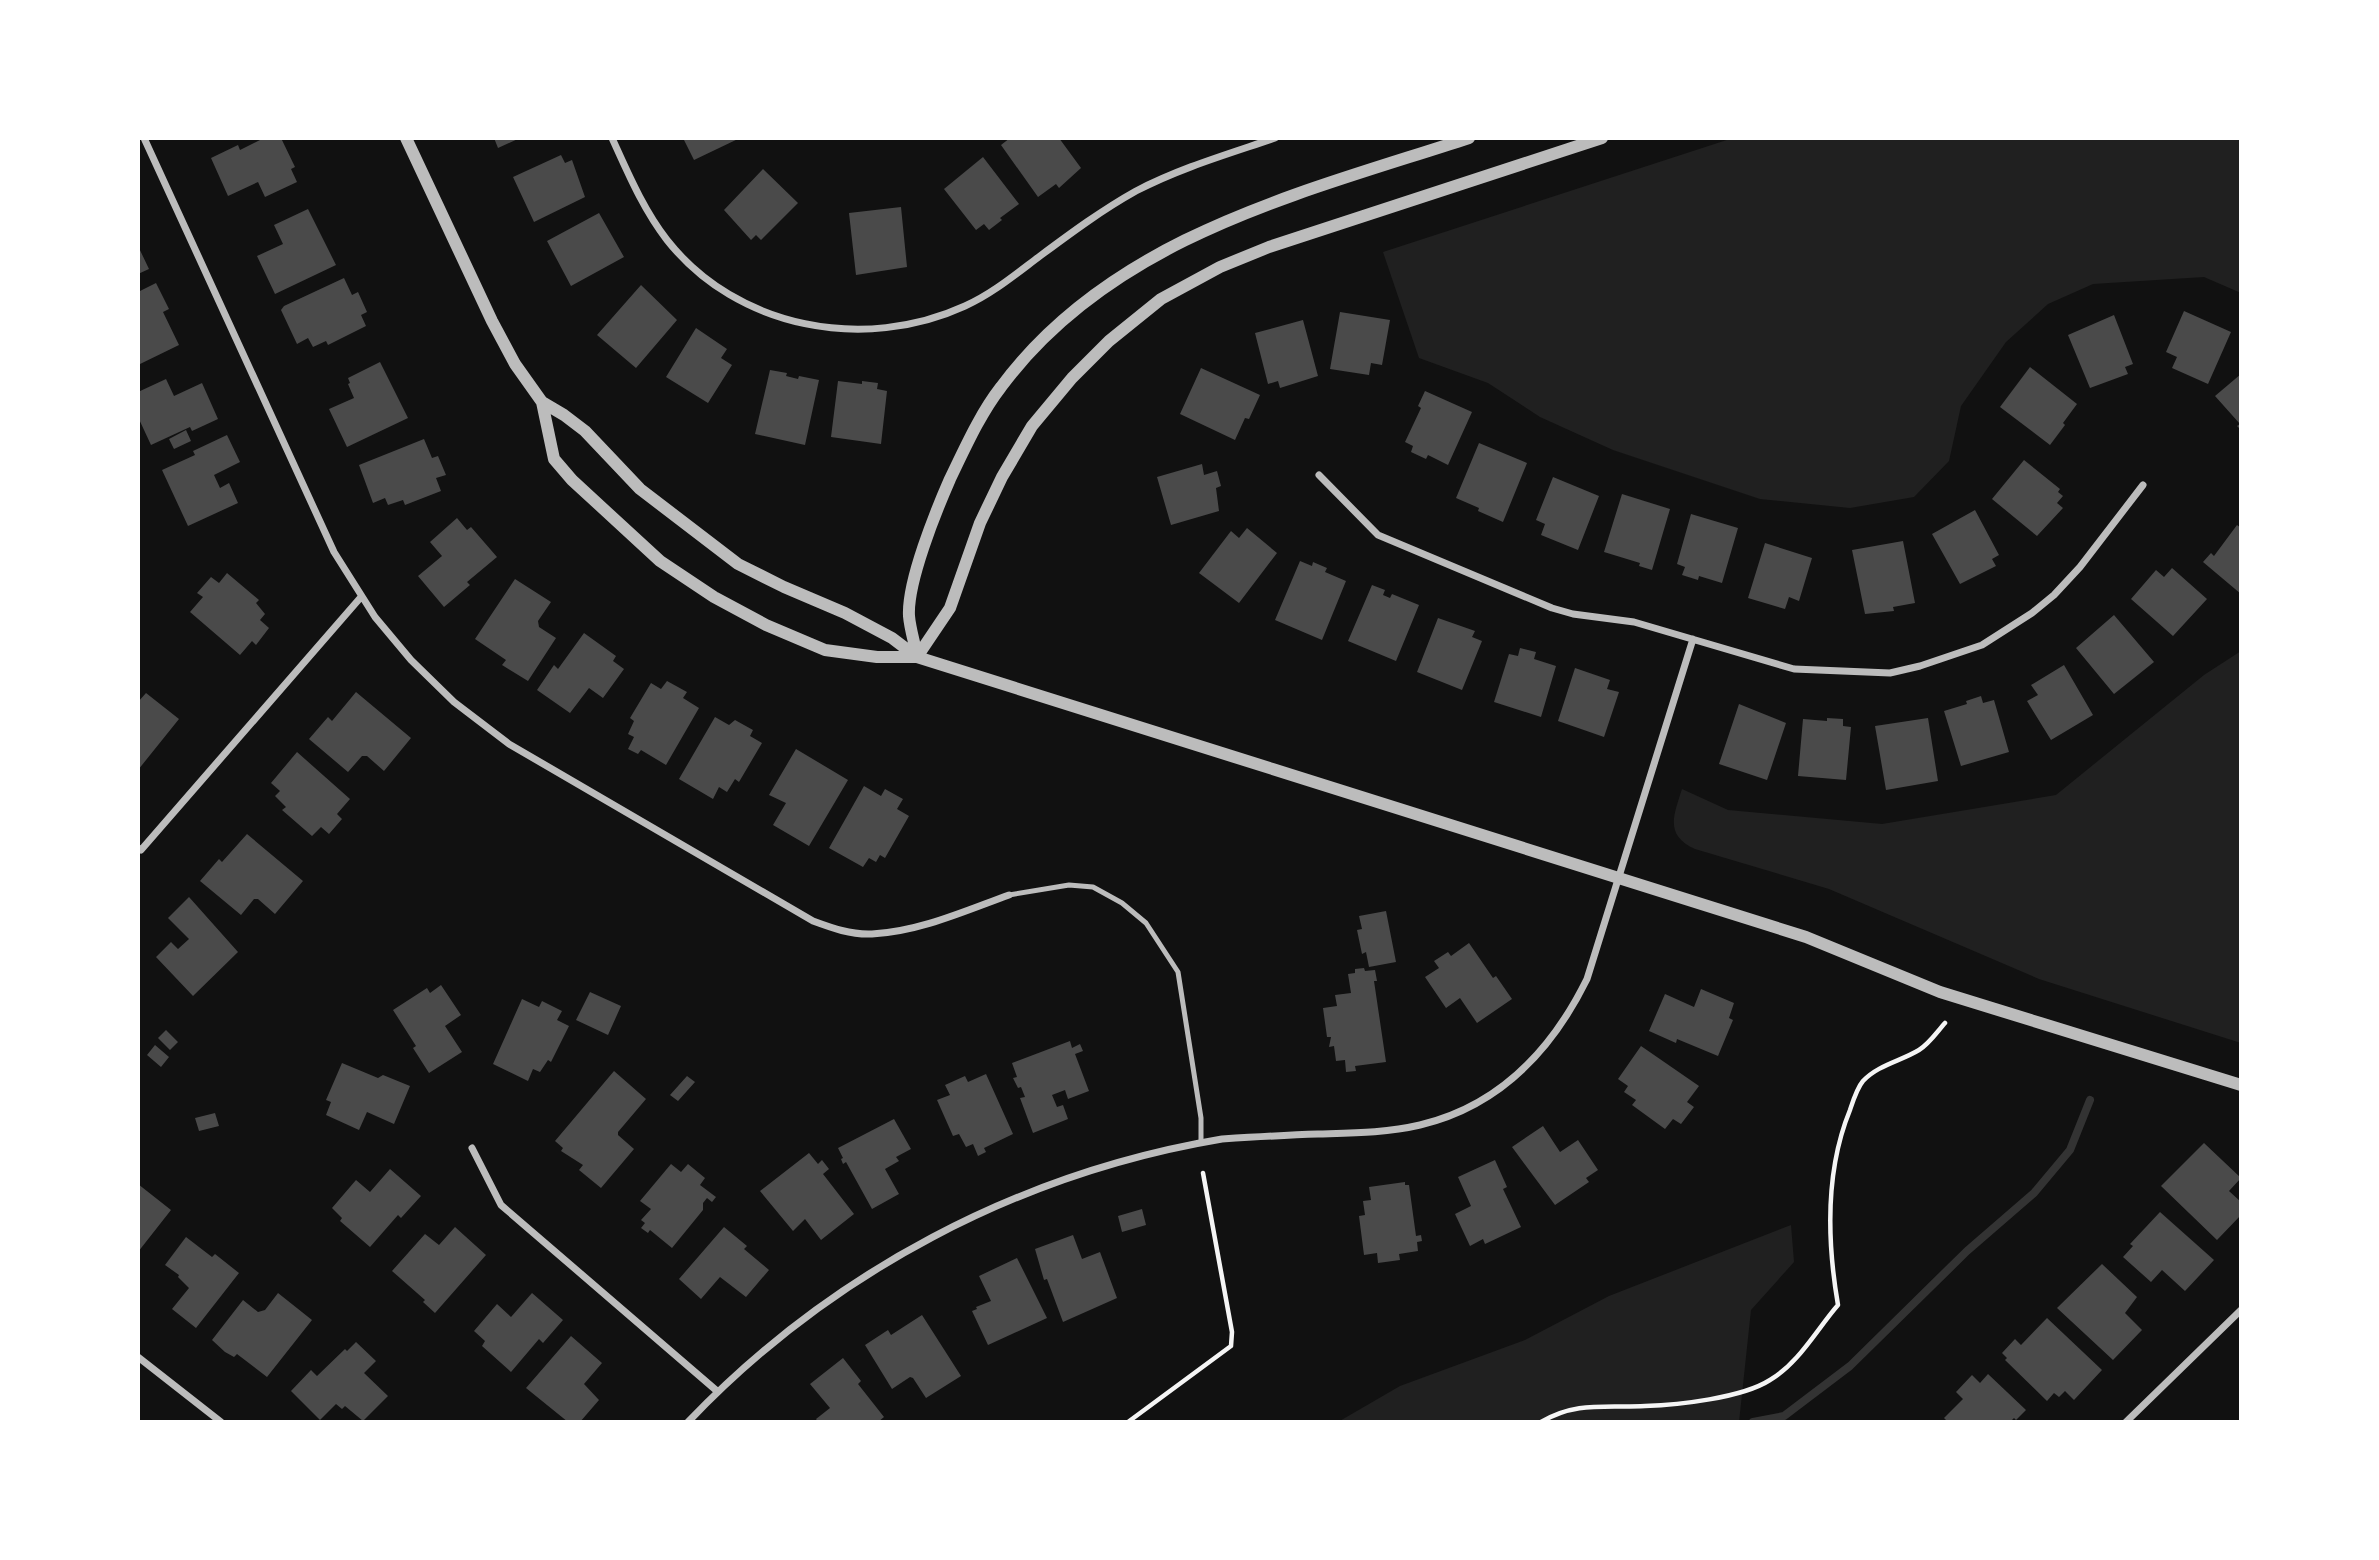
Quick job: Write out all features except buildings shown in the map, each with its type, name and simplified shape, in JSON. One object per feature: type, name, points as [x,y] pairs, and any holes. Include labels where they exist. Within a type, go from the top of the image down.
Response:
[{"type":"street","points":[[144,138],[334,552],[361,597],[419,668],[454,702],[509,744],[813,921],[841,931],[870,934],[900,931],[1009,895]]},
{"type":"street","points":[[406,138],[492,321],[515,364],[542,402],[585,431],[640,488],[738,564],[892,638],[917,657]]},
{"type":"street","points":[[612,138],[644,206],[668,242],[699,273],[732,296],[769,314],[809,326],[846,330],[888,329],[929,320],[966,306],[999,287],[1089,220],[1139,190],[1192,166],[1275,138]]},
{"type":"street","points":[[917,657],[909,615],[913,583],[941,501],[966,445],[1000,388],[1037,344],[1082,304],[1135,266],[1205,230],[1252,209],[1469,138]]},
{"type":"street","points":[[917,657],[950,608],[980,523],[1002,477],[1032,426],[1072,378],[1109,341],[1161,299],[1220,267],[1269,247],[1602,138]]},
{"type":"street","points":[[542,402],[554,459],[572,480],[660,561],[715,597],[766,625],[825,650],[877,657],[917,657],[1806,937],[1940,992],[2241,1085]]},
{"type":"street","points":[[1319,475],[1378,534],[1552,608],[1573,614],[1634,622],[1794,669],[1889,673],[1933,662],[1982,645],[2032,613],[2054,595],[2106,536],[2143,485]]},
{"type":"street","points":[[140,849],[361,597]]},
{"type":"street","points":[[688,1422],[717,1391],[792,1326],[853,1282],[921,1242],[981,1213],[1051,1185],[1201,1143],[1264,1137],[1380,1132],[1421,1125],[1489,1096],[1521,1072],[1547,1046],[1570,1014],[1587,979],[1693,639]]},
{"type":"street","points":[[472,1148],[501,1205],[717,1391]]},
{"type":"street","points":[[2126,1422],[2241,1310]]},
{"type":"street","points":[[138,1357],[222,1422]]},
{"type":"lane","points":[[1009,895],[1069,885],[1093,887],[1122,903],[1146,923],[1178,972],[1198,1099],[1201,1143]]},
{"type":"path","points":[[1541,1422],[1570,1408],[1646,1406],[1734,1395],[1770,1380],[1790,1363],[1816,1335],[1838,1305],[1830,1197],[1842,1129],[1853,1101],[1863,1082],[1886,1065],[1920,1049],[1945,1023]]},
{"type":"path","points":[[1128,1422],[1231,1346],[1232,1332],[1203,1172]]},
{"type":"shaded area","points":[[1733,138],[2241,138],[2241,293],[2204,277],[2093,284],[2048,304],[2006,342],[1961,406],[1949,461],[1914,497],[1850,508],[1760,499],[1613,450],[1540,417],[1488,383],[1419,358],[1383,252]]},
{"type":"shaded area","points":[[2241,651],[2241,1043],[2039,979],[1829,889],[1695,849],[1685,843],[1675,831],[1674,816],[1682,789],[1728,810],[1882,824],[2056,795],[2204,675]]},
{"type":"shaded area","points":[[1791,1225],[1794,1262],[1751,1310],[1739,1422],[1338,1422],[1400,1386],[1525,1340],[1609,1296]]},
{"type":"waterway","points":[[1753,1422],[1784,1416],[1850,1366],[1967,1251],[2034,1193],[2070,1150],[2090,1100]]}]
